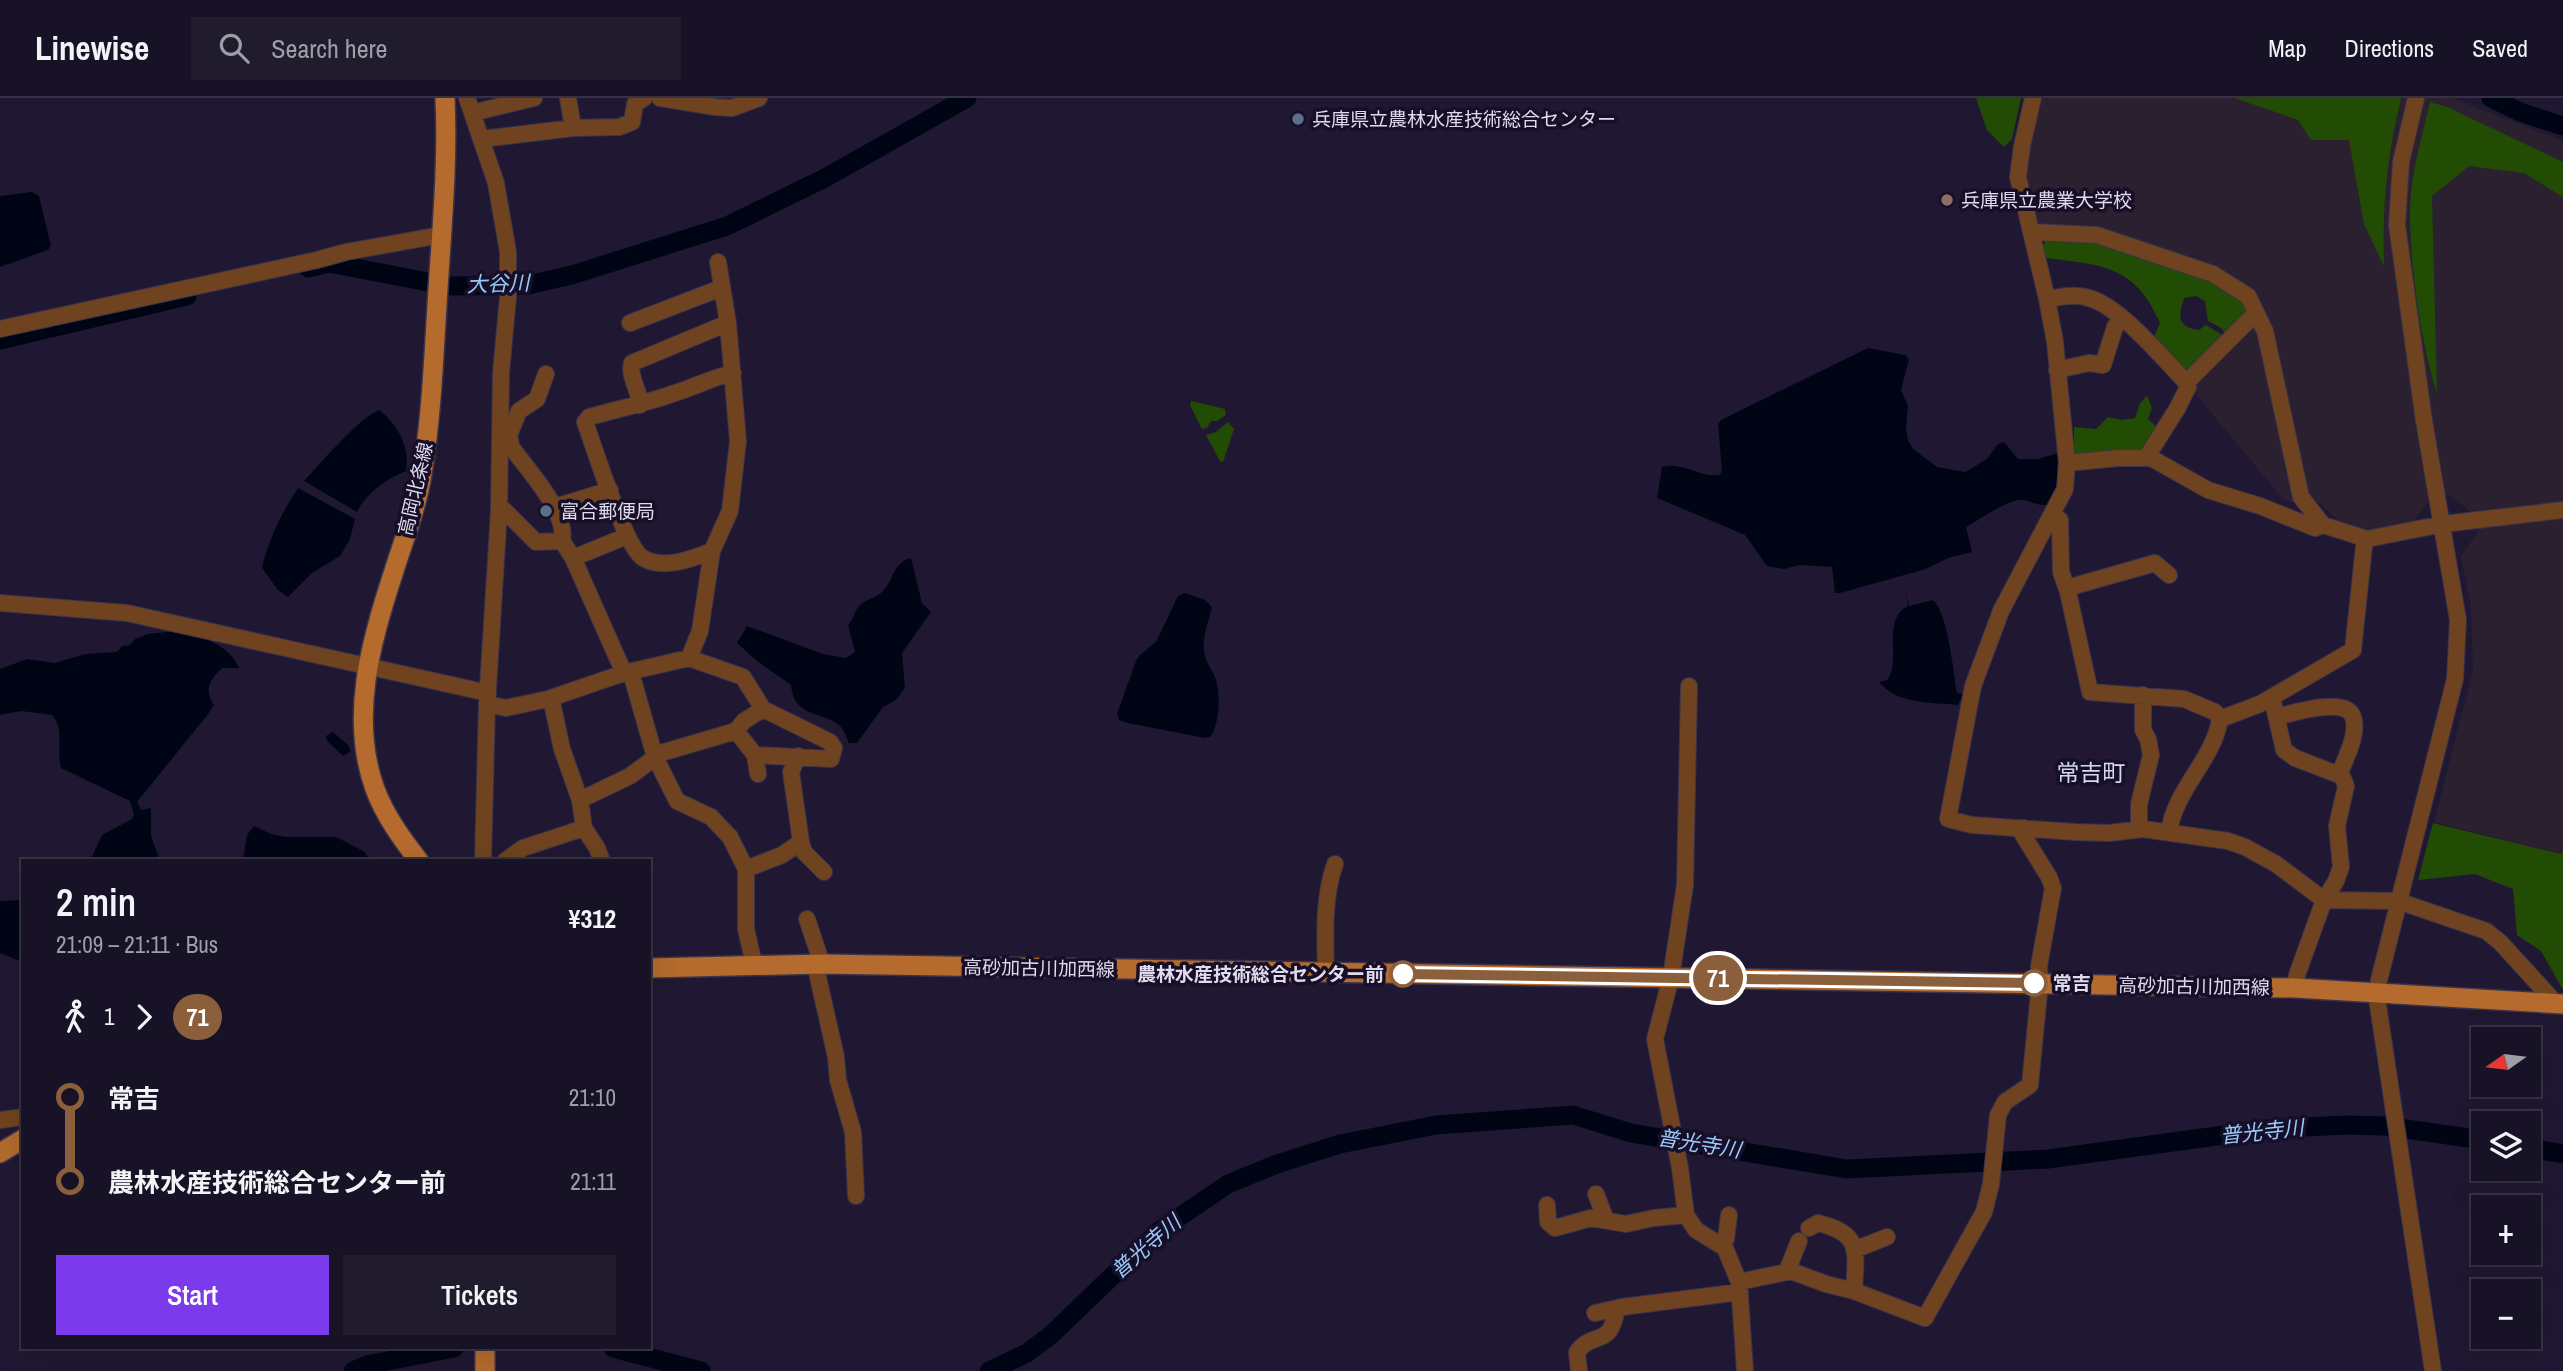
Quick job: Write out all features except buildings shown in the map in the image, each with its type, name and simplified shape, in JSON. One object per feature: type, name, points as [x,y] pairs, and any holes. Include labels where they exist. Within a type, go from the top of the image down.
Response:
[{"type":"main road","name":"高岡北条線","points":[[417,859],[382,806],[370,773],[364,733],[368,667],[378,619],[412,515],[427,440],[446,154],[445,98]]},
{"type":"main road","name":"高砂加古川加西線","points":[[651,968],[818,964],[2040,983],[2295,988],[2557,1003]]},
{"type":"main road","points":[[0,1153],[21,1140]]},
{"type":"street","points":[[534,98],[470,106],[496,183],[508,252],[508,297],[501,373],[507,447],[555,507],[564,535],[562,541]]},
{"type":"street","points":[[568,98],[573,128]]},
{"type":"street","points":[[660,98],[732,108],[759,98]]},
{"type":"street","points":[[2033,98],[2018,177],[2047,299],[2067,463],[2065,488],[2001,611],[1973,686],[1948,819],[1972,825],[2109,833],[2139,829],[2211,837],[2245,847],[2276,864],[2324,901],[2399,901],[2486,931],[2500,942],[2557,1003]]},
{"type":"street","points":[[482,139],[573,128],[619,127],[632,122],[635,104],[641,99]]},
{"type":"street","points":[[2416,99],[2401,162],[2397,225],[2424,421],[2458,620],[2458,654],[2455,679],[2376,992],[2433,1371]]},
{"type":"street","points":[[2032,232],[2097,235],[2213,274],[2248,296],[2265,331],[2301,497],[2323,525],[2367,539],[2443,524],[2563,510]]},
{"type":"street","points":[[0,329],[346,252],[441,235]]},
{"type":"street","points":[[689,658],[700,631],[712,551],[730,511],[738,441],[728,323],[718,262]]},
{"type":"street","points":[[630,323],[721,288]]},
{"type":"street","points":[[2047,299],[2084,296],[2095,300],[2121,317],[2141,335],[2186,383],[2188,387],[2183,398],[2146,458]]},
{"type":"street","points":[[2186,383],[2252,318],[2258,316]]},
{"type":"street","points":[[2057,370],[2089,363],[2103,365],[2115,327],[2121,317]]},
{"type":"street","points":[[640,405],[640,395],[630,370],[632,363],[728,323]]},
{"type":"street","points":[[712,551],[691,559],[654,562],[640,557],[627,536],[585,422],[589,417],[640,405],[701,385],[720,375],[733,373]]},
{"type":"street","points":[[482,859],[487,699],[499,511],[507,447],[519,411],[537,399],[546,374]]},
{"type":"street","points":[[2067,463],[2151,458],[2208,489],[2315,528],[2323,525]]},
{"type":"street","points":[[555,507],[610,490]]},
{"type":"street","points":[[499,511],[504,510],[536,542],[562,541]]},
{"type":"street","points":[[2052,514],[2060,520],[2059,557],[2090,692],[2184,699],[2215,712],[2220,719]]},
{"type":"street","points":[[573,558],[627,536]]},
{"type":"street","points":[[2220,719],[2272,698],[2353,650],[2364,546],[2367,539]]},
{"type":"street","points":[[562,541],[573,558],[627,673],[655,757],[677,801],[711,817],[730,837],[746,869],[746,929],[754,964]]},
{"type":"street","points":[[2067,588],[2155,563],[2169,575]]},
{"type":"street","points":[[0,603],[127,613],[368,667],[487,699],[506,708],[551,698],[627,673],[689,658],[743,677],[762,709],[830,742],[834,748],[831,759],[755,755]]},
{"type":"street","points":[[1689,686],[1685,884],[1671,977],[1654,1039],[1671,1118],[1686,1215],[1696,1230],[1721,1245],[1731,1260],[1740,1287],[1745,1371]]},
{"type":"street","points":[[2139,829],[2139,804],[2151,755],[2148,738],[2143,730],[2143,695]]},
{"type":"street","points":[[551,698],[562,750],[579,800],[584,828],[601,859]]},
{"type":"street","points":[[2272,698],[2284,750],[2295,758],[2342,776],[2346,786],[2337,826],[2341,867],[2324,901],[2297,975],[2295,988]]},
{"type":"street","points":[[2277,717],[2305,709],[2341,706],[2350,712],[2354,718],[2353,736],[2339,775]]},
{"type":"street","points":[[579,800],[630,776],[661,752],[736,731],[744,721],[762,709]]},
{"type":"street","points":[[2169,832],[2178,804],[2214,742],[2220,719]]},
{"type":"street","points":[[736,731],[755,755],[758,774]]},
{"type":"street","points":[[797,756],[791,772],[801,842],[804,852],[824,872]]},
{"type":"street","points":[[508,859],[523,848],[584,828]]},
{"type":"street","points":[[1595,1313],[1740,1287],[1787,1271],[1854,1291],[1925,1318],[1984,1212],[1991,1181],[1998,1115],[2005,1102],[2030,1085],[2040,983],[2039,966],[2053,888],[2023,835],[2024,828]]},
{"type":"street","points":[[746,869],[782,855],[801,842]]},
{"type":"street","points":[[1326,972],[1325,934],[1331,874],[1335,864]]},
{"type":"street","points":[[807,919],[836,1056],[838,1080],[853,1132],[856,1196]]},
{"type":"street","points":[[0,1120],[21,1117]]},
{"type":"street","points":[[1596,1194],[1606,1220]]},
{"type":"street","points":[[1547,1205],[1548,1222],[1555,1228],[1591,1218],[1626,1224],[1686,1215]]},
{"type":"street","points":[[1721,1245],[1726,1239],[1729,1215]]},
{"type":"street","points":[[1787,1271],[1804,1235],[1812,1224],[1818,1223],[1843,1231],[1850,1237],[1854,1250],[1854,1291]]},
{"type":"street","points":[[1854,1250],[1887,1237]]},
{"type":"street","points":[[1579,1371],[1577,1352],[1585,1343],[1606,1336],[1614,1324],[1616,1308]]},
{"type":"shaded area","points":[[2034,98],[2452,98],[2563,141],[2561,854],[2434,822],[2473,671],[2471,605],[2461,557],[2478,531],[2469,510],[2448,495],[2428,503],[2413,522],[2374,531],[2342,523],[2306,492],[2271,324],[2253,294],[2062,227],[2038,223],[2024,172]]},
{"type":"shaded area","points":[[2255,323],[2296,503],[2284,500],[2190,387]]},
{"type":"green space","points":[[1976,98],[2021,98],[2012,139],[2004,147],[1987,130]]},
{"type":"green space","points":[[2235,98],[2401,98],[2386,181],[2384,266],[2364,224],[2349,140],[2311,140],[2298,120]]},
{"type":"green space","points":[[2430,102],[2447,107],[2563,162],[2563,197],[2524,173],[2469,166],[2432,196],[2437,393],[2421,328],[2414,280],[2410,213],[2417,157]]},
{"type":"green space","points":[[2047,238],[2095,240],[2215,281],[2233,293],[2248,310],[2247,315],[2228,336],[2221,328],[2208,321],[2205,301],[2196,296],[2184,298],[2180,316],[2183,324],[2199,330],[2206,325],[2224,336],[2187,379],[2152,341],[2160,323],[2140,289],[2115,271],[2100,266],[2046,258],[2042,248]]},
{"type":"green space","points":[[2147,396],[2152,408],[2148,419],[2158,428],[2142,447],[2141,453],[2074,457],[2074,427],[2096,429],[2108,417],[2122,420],[2135,418],[2140,403]]},
{"type":"green space","points":[[1191,401],[1225,409],[1226,415],[1217,421],[1211,421],[1207,428],[1202,429],[1190,405]]},
{"type":"green space","points":[[1228,422],[1234,429],[1223,462],[1206,435],[1216,432]]},
{"type":"green space","points":[[2433,823],[2561,854],[2563,850],[2563,990],[2541,951],[2517,935],[2513,889],[2475,874],[2418,880]]},
{"type":"water","points":[[32,192],[39,196],[51,246],[48,250],[0,267],[0,196]]},
{"type":"water","points":[[1868,348],[1905,355],[1909,359],[1901,390],[1908,406],[1906,428],[1913,449],[1937,467],[1965,472],[1987,459],[1998,444],[2004,442],[2018,459],[2038,459],[2058,453],[2057,488],[2049,504],[2016,500],[1966,527],[1972,552],[1948,558],[1926,569],[1835,593],[1832,567],[1800,565],[1784,569],[1767,566],[1745,535],[1657,498],[1662,467],[1677,466],[1720,475],[1722,471],[1718,424],[1721,420]]},
{"type":"water","points":[[380,410],[401,437],[406,453],[406,471],[377,487],[357,512],[304,481],[352,430]]},
{"type":"water","points":[[298,488],[355,519],[350,539],[340,556],[312,573],[288,597],[278,590],[262,568],[276,526]]},
{"type":"water","points":[[911,558],[922,603],[931,612],[902,653],[905,688],[896,700],[883,707],[857,743],[849,743],[841,727],[804,709],[793,696],[791,685],[737,643],[747,626],[823,654],[846,658],[855,652],[848,625],[857,608],[880,593],[897,567]]},
{"type":"water","points":[[1905,592],[1909,606],[1933,600],[1943,617],[1957,693],[1963,694],[1958,705],[1905,699],[1879,682],[1887,680],[1891,672],[1895,620],[1908,606]]},
{"type":"water","points":[[1185,593],[1205,600],[1212,607],[1204,651],[1217,683],[1218,708],[1213,732],[1210,737],[1205,738],[1128,723],[1119,720],[1117,714],[1136,661],[1156,642],[1178,596]]},
{"type":"water","points":[[177,631],[204,638],[229,653],[239,668],[222,668],[214,677],[209,685],[209,694],[214,705],[137,802],[141,810],[151,808],[151,836],[159,859],[91,859],[102,835],[132,819],[134,814],[130,801],[61,768],[58,727],[52,715],[21,711],[0,715],[0,669],[27,659],[55,663],[85,654],[117,652],[122,646],[130,645],[135,639],[148,634]]},
{"type":"water","points":[[333,732],[351,751],[343,756],[327,741],[326,736]]},
{"type":"water","points":[[254,826],[286,837],[336,837],[373,859],[243,859],[247,835]]},
{"type":"water","points":[[21,900],[21,961],[0,953],[0,901]]},
{"type":"waterway","name":"大谷川","points":[[308,268],[329,263],[449,286],[529,285],[575,274],[727,226],[825,178],[967,98]]},
{"type":"waterway","name":"大谷川","points":[[2491,98],[2520,112],[2563,126]]},
{"type":"waterway","name":"大谷川","points":[[0,340],[187,296]]},
{"type":"waterway","name":"普光寺川","points":[[989,1371],[1027,1353],[1051,1335],[1160,1230],[1228,1184],[1277,1164],[1340,1144],[1436,1125],[1573,1115],[1631,1133],[1847,1169],[2048,1159],[2268,1129],[2347,1125],[2385,1126],[2471,1138]]},
{"type":"waterway","name":"普光寺川","points":[[2541,1150],[2563,1154]]},
{"type":"waterway","name":"普光寺川","points":[[353,1371],[367,1365],[449,1349]]},
{"type":"waterway","name":"普光寺川","points":[[617,1349],[701,1371]]},
{"type":"bus line","name":"71","points":[[1403,974],[2034,983]]},
{"type":"place","name":"兵庫県立農林水産技術総合センター","points":[[1298,119]]},
{"type":"place","name":"兵庫県立農業大学校","points":[[1947,200]]},
{"type":"place","name":"富合郵便局","points":[[546,511]]},
{"type":"place","name":"農林水産技術総合センター前","points":[[1403,974]]},
{"type":"place","name":"常吉","points":[[2034,983]]},
{"type":"district","name":"常吉町","points":[[2091,773]]}]
